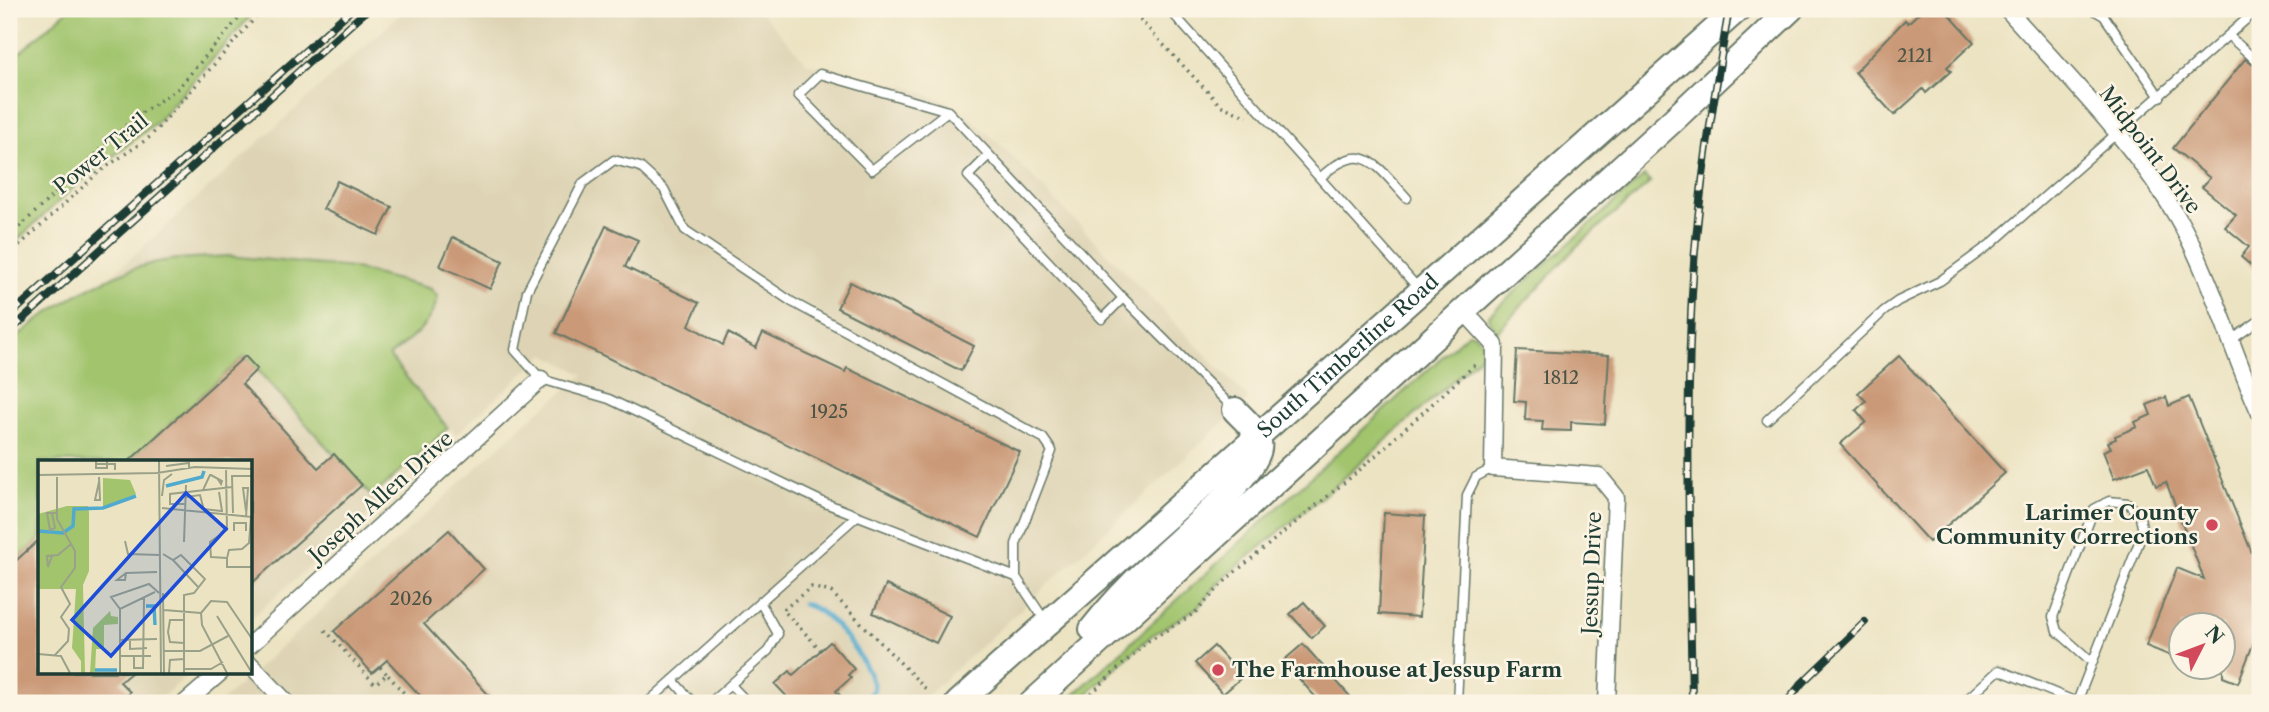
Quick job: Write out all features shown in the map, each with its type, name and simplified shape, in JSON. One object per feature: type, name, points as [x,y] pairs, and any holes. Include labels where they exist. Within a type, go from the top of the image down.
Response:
[{"type":"main road","name":"South Timberline Road","points":[[958,703],[1258,435],[1422,293],[1738,9]]},
{"type":"main road","name":"South Timberline Road","points":[[1032,703],[1462,309],[1671,122],[1791,9]]},
{"type":"main road","points":[[1058,678],[1075,650],[1114,604],[1252,465],[1260,448],[1258,435],[1235,410]]},
{"type":"main road","points":[[981,703],[1056,617]]},
{"type":"street","name":"Midpoint Drive","points":[[2007,9],[2117,136],[2162,194],[2189,240],[2260,413]]},
{"type":"street","points":[[1462,309],[1495,345],[1493,468]]},
{"type":"street","name":"Joseph Allen Drive","points":[[252,643],[541,379]]},
{"type":"street","name":"Jessup Drive","points":[[1493,468],[1599,477],[1616,497],[1607,703]]},
{"type":"street","points":[[252,666],[286,703]]},
{"type":"street","points":[[185,703],[219,674]]},
{"type":"lane","points":[[1169,9],[1422,293]]},
{"type":"lane","points":[[2092,9],[2104,16],[2160,97]]},
{"type":"lane","points":[[1767,420],[1884,311],[1898,301],[1940,281],[1992,243],[2117,136],[2258,9]]},
{"type":"lane","points":[[2228,36],[2260,64]]},
{"type":"lane","points":[[948,111],[872,170],[798,95],[820,74],[948,111],[1123,298],[1235,410]]},
{"type":"lane","points":[[989,155],[968,176],[1101,319],[1123,298]]},
{"type":"lane","points":[[1320,178],[1338,162],[1351,156],[1363,156],[1372,161],[1408,198]]},
{"type":"lane","points":[[1016,578],[1017,544],[1052,451],[1043,438],[782,295],[685,230],[664,188],[640,167],[614,160],[583,183],[527,291],[515,351],[541,379],[609,399],[857,516],[1016,578],[1056,617]]},
{"type":"lane","points":[[2230,341],[2260,320]]},
{"type":"lane","points":[[1457,703],[1467,495],[1476,477],[1493,468]]},
{"type":"lane","points":[[1963,703],[1999,670],[2078,703],[2091,661],[2143,532],[2140,517],[2128,503],[2109,501],[2094,509],[2053,617],[2057,631],[2091,661]]},
{"type":"lane","points":[[647,703],[857,516]]},
{"type":"lane","points":[[710,703],[768,651],[778,634],[760,602]]},
{"type":"lane","points":[[673,680],[693,703]]},
{"type":"lane","points":[[731,685],[748,703]]},
{"type":"path","points":[[9,237],[134,118],[177,89],[247,9]]},
{"type":"path","name":"Power Trail","points":[[9,255],[99,172],[150,137],[263,9]]},
{"type":"path","points":[[1130,9],[1220,105],[1238,115],[1270,121]]},
{"type":"path","points":[[1081,703],[1149,641],[1195,613],[1229,576],[1362,468],[1480,359]]},
{"type":"path","points":[[821,650],[783,610],[785,603],[811,587],[831,592],[928,691]]},
{"type":"path","points":[[325,630],[375,684],[387,674]]},
{"type":"path","points":[[380,667],[413,703]]},
{"type":"shaded area","points":[[406,9],[758,9],[807,63],[914,89],[946,102],[968,116],[1002,146],[1249,399],[919,703],[220,703],[534,415],[584,375],[545,354],[456,434],[388,356],[417,335],[111,276]]},
{"type":"shaded area","points":[[245,356],[379,505],[252,617],[252,460],[130,460]]},
{"type":"shaded area","points":[[38,541],[38,674],[189,674],[155,703],[9,703],[9,567]]},
{"type":"green space","points":[[69,9],[257,9],[158,121],[72,189],[9,248],[9,62]]},
{"type":"green space","points":[[1644,176],[1651,182],[1576,247],[1497,332],[1490,323],[1489,315]]},
{"type":"green space","points":[[229,256],[352,268],[431,289],[438,297],[430,316],[412,337],[389,356],[448,428],[372,497],[245,356],[130,460],[38,460],[38,541],[9,567],[9,344],[58,306],[95,285],[134,269],[181,259]]},
{"type":"green space","points":[[1468,333],[1473,333],[1486,346],[1477,359],[1335,486],[1223,578],[1198,607],[1151,636],[1077,703],[1065,703]]},
{"type":"building","points":[[1923,9],[1944,9],[1974,42],[1947,67],[1951,71],[1926,93],[1923,89],[1894,115],[1855,72],[1905,20],[1908,23]]},
{"type":"building","points":[[2245,59],[2260,70],[2260,273],[2241,257],[2249,247],[2225,227],[2236,215],[2202,187],[2210,178],[2173,148]]},
{"type":"building","points":[[337,181],[392,207],[378,235],[323,209]]},
{"type":"building","points":[[606,226],[638,240],[625,267],[699,303],[689,325],[723,345],[728,333],[756,348],[763,333],[845,372],[847,368],[1020,452],[980,537],[556,333]]},
{"type":"building","points":[[453,237],[503,261],[490,289],[440,266]]},
{"type":"building","points":[[850,282],[974,346],[961,371],[837,308]]},
{"type":"building","points":[[1517,350],[1609,355],[1605,424],[1571,422],[1571,431],[1542,430],[1543,421],[1525,420],[1526,402],[1514,401]]},
{"type":"building","points":[[245,356],[257,369],[242,384],[318,468],[334,454],[362,485],[252,583],[252,460],[130,460]]},
{"type":"building","points":[[1899,356],[2005,473],[1929,542],[1840,444],[1866,422],[1856,410],[1866,401],[1858,393]]},
{"type":"building","name":"Larimer County Community Corrections","points":[[2166,397],[2169,406],[2189,397],[2260,573],[2260,626],[2238,683],[2230,680],[2238,680],[2238,610],[2168,610],[2168,655],[2146,646],[2177,568],[2204,579],[2166,482],[2156,486],[2148,466],[2114,479],[2103,451],[2111,448],[2108,442],[2116,439],[2115,436],[2137,427],[2135,422],[2151,415],[2147,405]]},
{"type":"building","points":[[1384,513],[1425,516],[1419,617],[1379,614]]},
{"type":"building","points":[[449,530],[484,569],[424,624],[496,703],[427,703],[387,660],[372,673],[334,631]]},
{"type":"building","points":[[38,541],[38,674],[130,674],[120,682],[130,692],[118,703],[9,703],[9,567]]},
{"type":"building","points":[[886,585],[950,616],[936,643],[873,613]]},
{"type":"building","points":[[1304,602],[1325,626],[1312,638],[1290,614]]},
{"type":"building","points":[[830,642],[854,669],[848,675],[851,678],[836,691],[847,703],[793,703],[775,684],[790,671],[793,675]]},
{"type":"building","points":[[1303,644],[1356,703],[1321,703],[1283,661]]},
{"type":"building","name":"The Farmhouse at Jessup Farm","points":[[1214,646],[1242,677],[1223,694],[1195,663]]},
{"type":"waterway","points":[[803,604],[824,615],[836,626],[865,665],[874,689],[863,703]]},
{"type":"railway","points":[[9,316],[352,9]]},
{"type":"railway","points":[[9,332],[368,9]]},
{"type":"railway","points":[[1692,703],[1688,447],[1692,294],[1702,186],[1729,9]]},
{"type":"railway","points":[[1786,703],[1802,683],[1865,622]]},
{"type":"place","name":"Larimer County Community Corrections","points":[[2212,525]]},
{"type":"place","name":"The Farmhouse at Jessup Farm","points":[[1218,670]]}]
